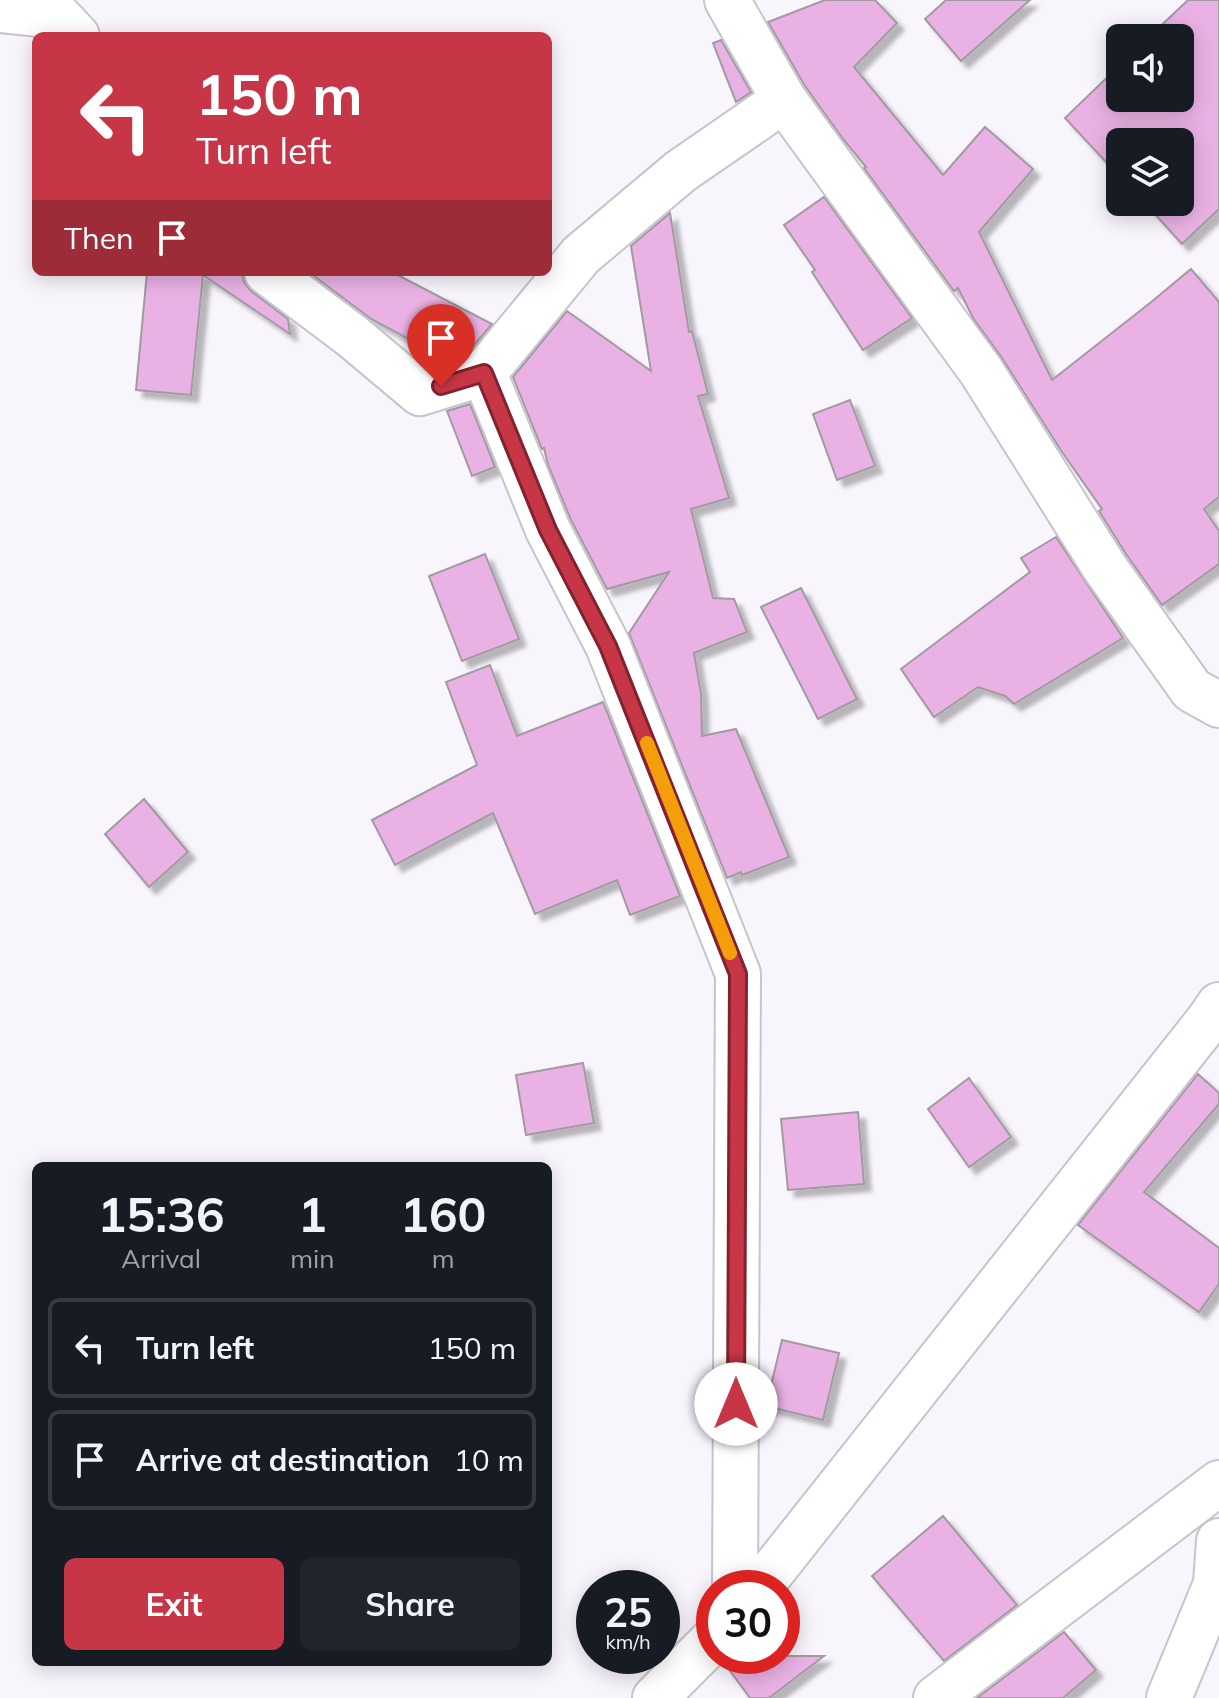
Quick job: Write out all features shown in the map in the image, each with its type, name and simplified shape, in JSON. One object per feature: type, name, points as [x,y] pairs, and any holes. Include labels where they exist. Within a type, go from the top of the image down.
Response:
[{"type":"street","points":[[727,0],[784,100],[981,371],[1105,568],[1192,690],[1219,705]]},
{"type":"street","points":[[0,10],[58,16],[73,32]]},
{"type":"street","points":[[272,276],[352,336],[420,393],[484,373],[581,255],[681,171],[784,100]]},
{"type":"street","points":[[484,373],[548,530],[608,646],[738,974],[735,1570]]},
{"type":"street","points":[[773,1570],[1219,1005]]},
{"type":"street","points":[[936,1698],[1219,1483]]},
{"type":"street","points":[[1169,1698],[1218,1587],[1219,1541]]},
{"type":"street","points":[[655,1698],[696,1657]]},
{"type":"building","points":[[825,0],[875,0],[897,23],[854,67],[943,175],[985,127],[1033,169],[979,232],[1052,380],[1191,269],[1219,302],[1219,497],[1204,509],[1219,531],[1219,564],[1162,605],[1099,511],[1102,509],[973,318],[958,288],[954,291],[805,86],[768,22]]},
{"type":"building","points":[[946,0],[1030,0],[961,61],[925,19]]},
{"type":"building","points":[[1188,0],[1219,0],[1219,209],[1182,244],[1157,216],[1194,216],[1194,128],[1106,128],[1106,162],[1065,118],[1106,78],[1106,112],[1194,112],[1194,24],[1163,24]]},
{"type":"building","points":[[721,40],[751,92],[736,102],[713,43]]},
{"type":"building","points":[[824,197],[912,318],[863,350],[784,225]]},
{"type":"building","points":[[670,213],[689,332],[692,331],[708,394],[698,396],[729,498],[691,509],[713,598],[734,599],[747,632],[694,653],[701,694],[702,736],[736,729],[789,857],[727,878],[629,633],[669,572],[607,589],[571,520],[513,377],[567,311],[651,371],[631,246]]},
{"type":"building","points":[[147,276],[203,276],[191,395],[136,390]]},
{"type":"building","points":[[204,276],[243,276],[251,291],[288,319],[290,334]]},
{"type":"building","points":[[314,276],[400,276],[492,324],[469,351],[446,359],[371,319]]},
{"type":"building","points":[[850,400],[875,466],[837,480],[813,414]]},
{"type":"building","points":[[470,404],[495,467],[472,476],[447,411]]},
{"type":"building","points":[[1056,537],[1123,638],[1014,704],[1005,696],[978,687],[934,717],[901,669],[1030,572],[1021,558]]},
{"type":"building","points":[[485,554],[519,639],[462,661],[429,576]]},
{"type":"building","points":[[801,588],[857,699],[818,719],[761,607]]},
{"type":"building","points":[[490,665],[517,736],[603,702],[680,896],[630,915],[617,880],[535,914],[493,813],[395,865],[372,820],[477,765],[446,682]]},
{"type":"building","points":[[144,799],[188,852],[149,887],[105,834]]},
{"type":"building","points":[[583,1063],[594,1123],[526,1135],[516,1075]]},
{"type":"building","points":[[1198,1074],[1219,1093],[1219,1104],[1144,1192],[1219,1248],[1219,1284],[1199,1312],[1078,1225]]},
{"type":"building","points":[[969,1078],[1011,1137],[969,1167],[928,1109]]},
{"type":"building","points":[[858,1112],[864,1184],[788,1190],[781,1119]]},
{"type":"building","points":[[782,1340],[839,1353],[823,1420],[766,1406]]},
{"type":"building","points":[[943,1516],[1017,1605],[944,1661],[872,1576]]},
{"type":"building","points":[[1064,1632],[1096,1670],[1063,1698],[977,1698]]},
{"type":"building","points":[[800,1656],[824,1656],[769,1698],[750,1698],[732,1674],[800,1674]]},
{"type":"slow traffic","points":[[647,743],[730,953]]},
{"type":"route","points":[[441,386],[484,373],[548,530],[608,646],[738,974],[736,1404]]}]
